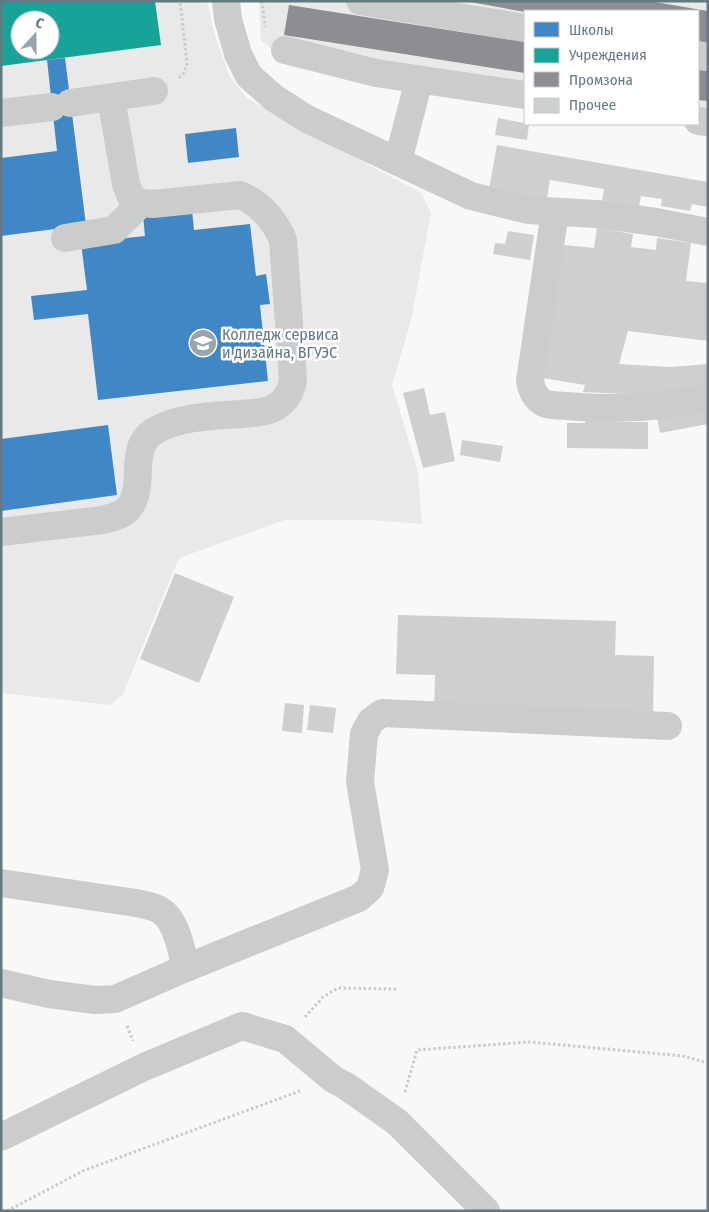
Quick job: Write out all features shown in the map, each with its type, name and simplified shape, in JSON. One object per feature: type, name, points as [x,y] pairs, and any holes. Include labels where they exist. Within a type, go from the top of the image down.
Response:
[{"type":"lane","points":[[226,1],[228,19],[238,54],[250,76],[274,98],[307,118],[471,196],[528,210],[588,213],[656,222],[708,232]]},
{"type":"lane","points":[[360,1],[524,28]]},
{"type":"lane","points":[[284,50],[376,73],[524,95]]},
{"type":"lane","points":[[398,161],[419,80]]},
{"type":"lane","points":[[1,113],[154,91]]},
{"type":"lane","points":[[1,532],[117,517],[127,510],[134,500],[141,445],[147,436],[158,429],[187,419],[260,412],[274,408],[284,400],[291,390],[293,380],[282,240],[277,226],[267,213],[253,201],[240,195],[153,204],[141,203],[131,197],[126,184],[110,98]]},
{"type":"lane","points":[[65,238],[114,230],[141,203]]},
{"type":"lane","points":[[555,212],[530,382],[531,390],[537,399],[546,404],[590,408],[656,406],[708,397]]},
{"type":"lane","points":[[1,983],[49,994],[95,1000],[115,999],[359,898],[370,888],[375,870],[360,782],[364,734],[371,721],[382,713],[668,726]]},
{"type":"lane","points":[[1,883],[152,906],[164,913],[172,923],[186,968]]},
{"type":"lane","points":[[1,1137],[144,1066],[242,1026],[285,1040],[332,1079],[346,1086],[397,1122],[486,1211]]},
{"type":"path","points":[[154,91],[172,84],[183,74],[187,64],[180,1]]},
{"type":"path","points":[[285,1040],[323,997],[338,988],[396,989]]},
{"type":"path","points":[[115,999],[144,1066]]},
{"type":"path","points":[[397,1122],[417,1050],[530,1042],[683,1056],[708,1063]]},
{"type":"path","points":[[7,1211],[85,1170],[332,1079]]},
{"type":"shaded area","name":"Колледж сервиса и дизайна, ВГУЭС","points":[[1,1],[207,1],[215,36],[230,77],[248,99],[421,193],[431,213],[411,320],[392,385],[418,472],[422,524],[371,520],[285,520],[179,558],[123,694],[111,705],[1,693]]},
{"type":"shaded area","points":[[259,1],[708,1],[708,130],[676,125],[699,125],[699,10],[524,10],[524,100],[290,62],[261,41]]},
{"type":"building: Школы","points":[[65,58],[86,225],[1,236],[1,158],[57,151],[47,60]]},
{"type":"building: Школы","points":[[236,128],[239,157],[188,163],[185,134]]},
{"type":"building: Школы","points":[[192,210],[194,230],[250,224],[256,276],[266,274],[270,304],[260,305],[268,381],[98,400],[88,314],[34,320],[31,296],[87,290],[81,243],[145,236],[143,215]]},
{"type":"building: Школы","points":[[108,425],[117,495],[1,511],[1,439]]},
{"type":"building: Учреждения","points":[[1,1],[155,1],[161,45],[60,58],[60,10],[10,10],[10,60],[47,60],[1,66]]},
{"type":"building: Промзона","points":[[465,1],[649,1],[708,11],[708,43],[699,41],[699,10],[524,10],[524,12]]},
{"type":"building: Промзона","points":[[289,5],[524,42],[524,73],[284,35]]},
{"type":"building: Промзона","points":[[699,69],[708,71],[708,101],[699,100]]},
{"type":"building: Прочее","points":[[498,118],[529,125],[527,140],[495,135]]},
{"type":"building: Прочее","points":[[497,145],[708,182],[708,207],[692,204],[690,211],[661,206],[662,199],[641,196],[639,207],[602,201],[604,189],[550,180],[547,199],[489,189]]},
{"type":"building: Прочее","points":[[597,228],[633,234],[631,247],[656,250],[657,238],[691,243],[686,281],[708,283],[708,341],[628,331],[619,364],[670,367],[708,364],[708,391],[666,396],[583,392],[585,385],[543,378],[564,245],[594,248]]},
{"type":"building: Прочее","points":[[508,231],[534,235],[530,260],[493,254],[495,243],[505,244]]},
{"type":"building: Прочее","points":[[424,388],[430,415],[445,412],[455,461],[423,468],[403,393]]},
{"type":"building: Прочее","points":[[708,407],[708,424],[660,433],[657,417]]},
{"type":"building: Прочее","points":[[585,416],[606,416],[606,422],[648,422],[648,449],[567,448],[567,423],[585,423]]},
{"type":"building: Прочее","points":[[462,440],[503,446],[500,462],[460,455]]},
{"type":"building: Прочее","points":[[175,573],[234,597],[199,683],[140,659]]},
{"type":"building: Прочее","points":[[398,615],[616,621],[615,655],[654,656],[653,720],[434,714],[435,675],[396,674]]},
{"type":"building: Прочее","points":[[285,703],[304,705],[302,733],[282,731]]},
{"type":"building: Прочее","points":[[310,705],[336,708],[333,733],[307,730]]},
{"type":"place","name":"Колледж сервиса и дизайна, ВГУЭС","points":[[203,343]]}]
